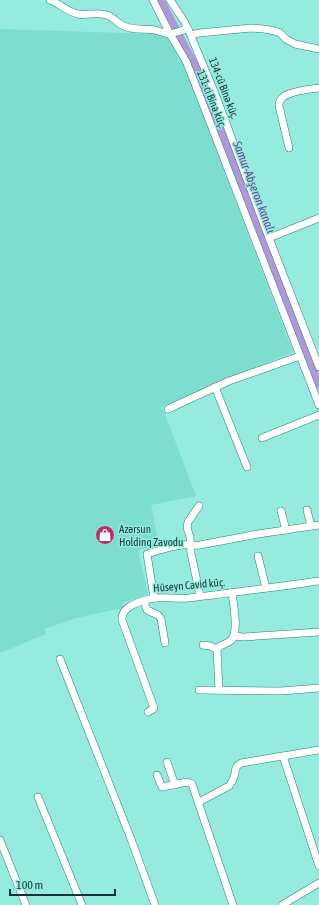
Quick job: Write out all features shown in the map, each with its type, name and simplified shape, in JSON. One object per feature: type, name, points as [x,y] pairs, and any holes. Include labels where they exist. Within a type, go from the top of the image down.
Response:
[{"type":"street","points":[[50,0],[77,14],[103,14],[109,16],[122,26],[142,30],[153,30],[166,34],[189,32],[199,34],[251,28],[275,30],[295,44],[319,49]]},
{"type":"street","name":"131-ci Binə küç.","points":[[153,0],[186,62],[319,405]]},
{"type":"street","name":"134-cü Binə küç.","points":[[170,0],[184,21],[214,91],[319,368]]},
{"type":"street","points":[[289,148],[279,102],[287,95],[319,88]]},
{"type":"street","points":[[269,238],[319,218]]},
{"type":"street","points":[[168,409],[229,381],[300,356]]},
{"type":"street","points":[[215,388],[247,467]]},
{"type":"street","points":[[262,438],[319,415]]},
{"type":"street","points":[[199,506],[188,522],[187,528],[190,537],[190,545],[200,596]]},
{"type":"street","points":[[154,598],[147,554],[185,544],[200,545],[315,525],[307,510]]},
{"type":"street","points":[[281,511],[286,530]]},
{"type":"street","points":[[258,556],[266,588]]},
{"type":"street","name":"Hüseyn Cavid küç.","points":[[148,712],[153,709],[153,705],[122,620],[125,610],[144,600],[154,598],[174,599],[319,581]]},
{"type":"street","points":[[219,690],[217,649],[220,645],[230,642],[234,636],[235,624],[232,592]]},
{"type":"street","points":[[144,600],[147,610],[158,615],[160,619],[165,643]]},
{"type":"street","points":[[234,636],[244,638],[319,632]]},
{"type":"street","points":[[203,645],[217,649]]},
{"type":"street","points":[[60,659],[156,905]]},
{"type":"street","points":[[199,690],[260,692],[319,688]]},
{"type":"street","points":[[199,802],[229,786],[234,777],[237,765],[319,750]]},
{"type":"street","points":[[283,756],[319,866]]},
{"type":"street","points":[[167,762],[175,785]]},
{"type":"street","points":[[157,775],[162,787],[187,782],[192,784],[234,905]]},
{"type":"street","points":[[38,797],[82,905]]},
{"type":"street","points":[[0,840],[26,905]]},
{"type":"street","points":[[282,905],[319,883]]},
{"type":"shaded area","points":[[0,29],[154,34],[166,37],[174,45],[188,75],[293,352],[161,407],[196,496],[151,505],[159,545],[138,550],[148,594],[122,603],[123,608],[76,618],[44,629],[46,634],[0,653]]},
{"type":"waterway","name":"Samur-Abşeron kanalı","points":[[161,0],[198,71],[319,385]]},
{"type":"place","name":"Azərsun Holdinq Zavodu","points":[[105,535]]}]
